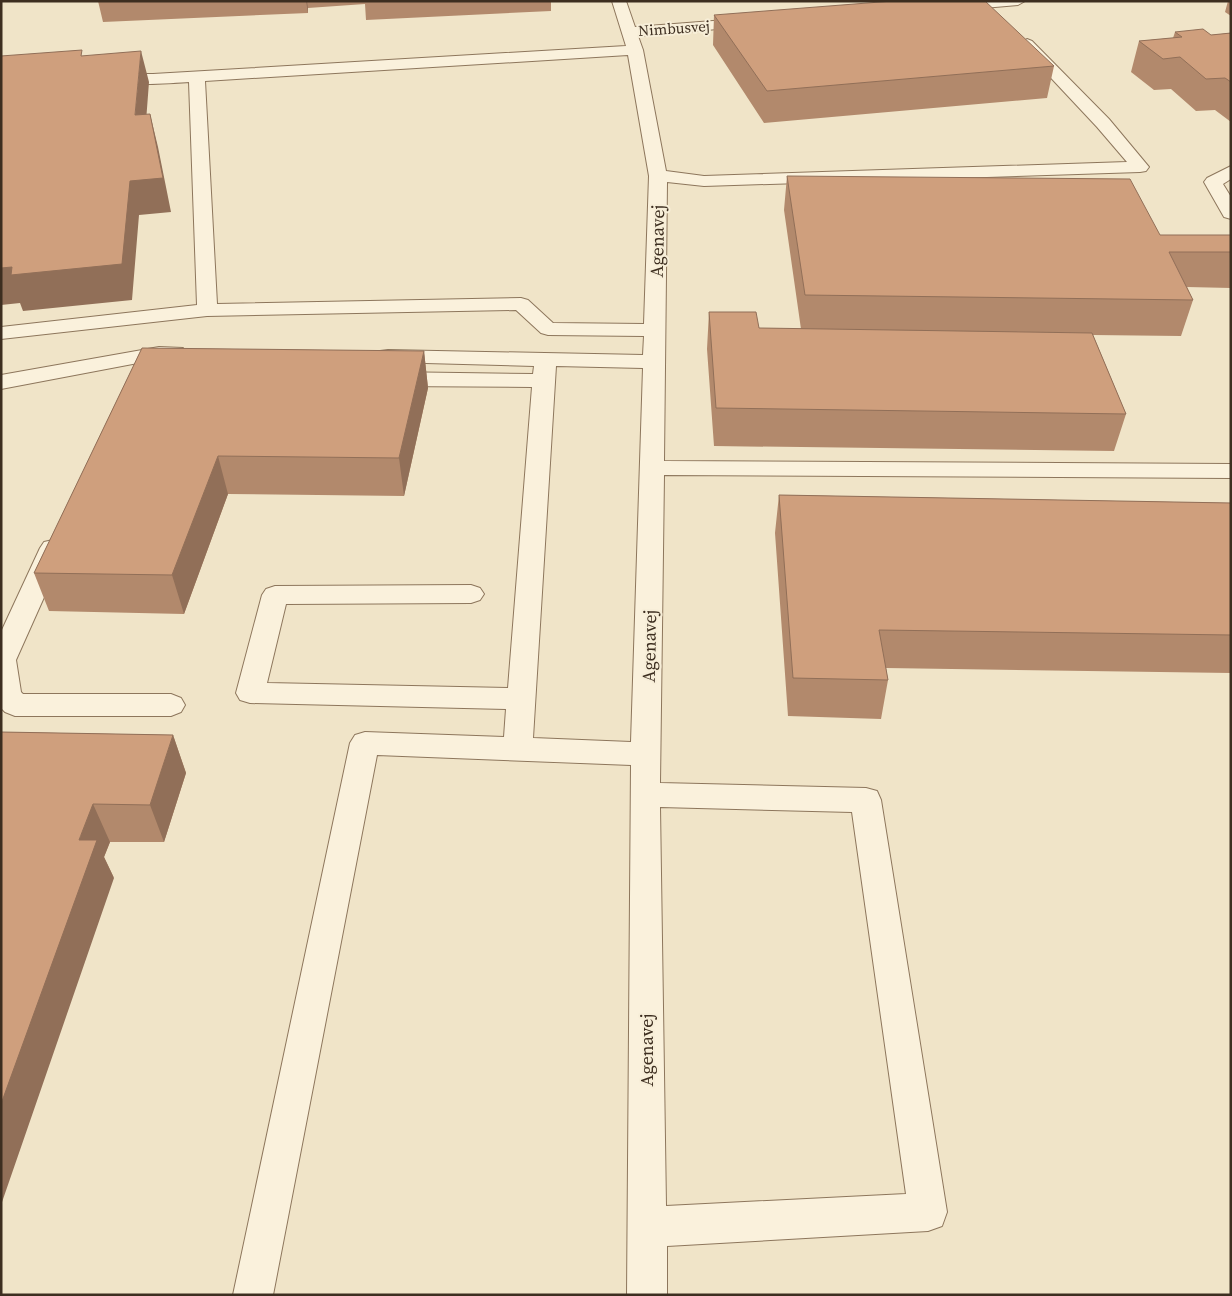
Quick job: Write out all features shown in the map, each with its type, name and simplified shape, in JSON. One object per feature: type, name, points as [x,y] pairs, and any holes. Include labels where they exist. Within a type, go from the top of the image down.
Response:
[{"type":"street","name":"Agenavej","points":[[618,1],[632,41],[658,176],[645,795],[646,1295]]},
{"type":"street","points":[[931,8],[1018,1]]},
{"type":"street","name":"Nimbusvej","points":[[94,78],[197,76],[632,41],[765,21]]},
{"type":"street","points":[[658,176],[704,181],[1140,167],[1103,122],[1015,32]]},
{"type":"street","points":[[197,76],[208,310]]},
{"type":"street","points":[[1231,171],[1213,182],[1231,212]]},
{"type":"street","points":[[1,333],[208,310],[521,304],[548,329],[655,330]]},
{"type":"street","points":[[1,382],[159,353],[199,353]]},
{"type":"street","points":[[366,367],[544,370],[654,362]]},
{"type":"street","points":[[518,750],[544,370]]},
{"type":"street","points":[[652,468],[1231,471]]},
{"type":"street","points":[[63,526],[2,660],[7,695],[15,705],[171,705]]},
{"type":"street","points":[[471,594],[275,595],[250,693],[522,699]]},
{"type":"street","points":[[253,1295],[365,743],[647,754]]},
{"type":"street","points":[[645,795],[866,800],[928,1212],[647,1227]]},
{"type":"building","points":[[893,1],[985,1],[1054,66],[767,91],[714,15]]},
{"type":"building","points":[[1203,29],[1211,35],[1231,33],[1231,82],[1225,78],[1206,79],[1180,57],[1163,59],[1139,41],[1182,37],[1175,32]]},
{"type":"building","points":[[82,50],[81,56],[141,51],[135,115],[150,114],[163,178],[130,181],[122,264],[11,275],[12,267],[1,268],[1,56]]},
{"type":"building","points":[[787,176],[1130,179],[1160,235],[1231,235],[1231,252],[1169,252],[1193,300],[805,295]]},
{"type":"building","points":[[709,312],[756,312],[759,328],[1092,333],[1126,414],[716,408]]},
{"type":"building","points":[[142,348],[424,351],[399,458],[218,456],[172,575],[34,573]]},
{"type":"building","points":[[779,495],[1231,503],[1231,635],[879,630],[888,680],[793,678]]},
{"type":"building","points":[[1,732],[173,735],[150,805],[93,804],[79,840],[97,840],[1,1104]]}]
